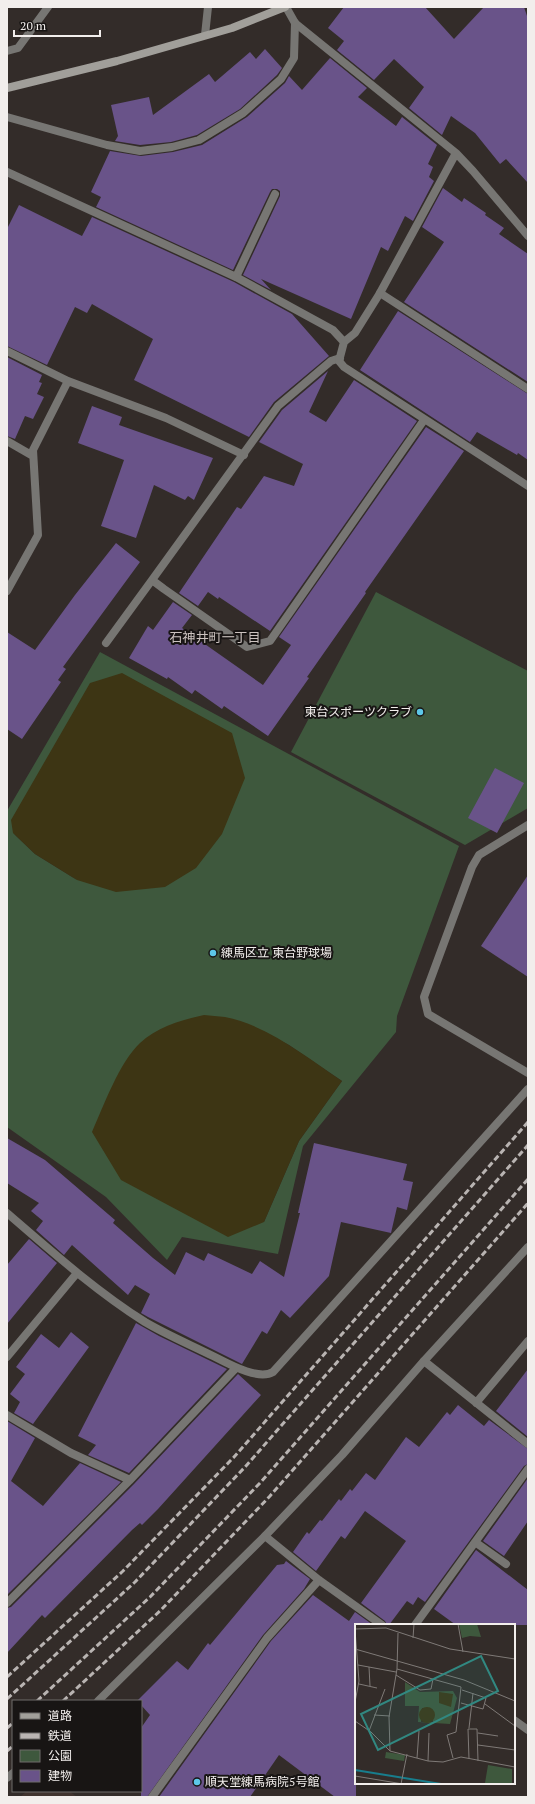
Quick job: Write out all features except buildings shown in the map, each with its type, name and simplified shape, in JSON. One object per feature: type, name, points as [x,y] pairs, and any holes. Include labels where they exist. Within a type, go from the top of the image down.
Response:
[{"type":"street","points":[[7,51],[18,48],[48,7]]},
{"type":"street","points":[[205,35],[208,7]]},
{"type":"street","points":[[7,88],[117,61],[251,21],[285,7],[296,22],[456,153],[528,236]]},
{"type":"street","points":[[7,117],[107,145],[140,151],[172,147],[199,140],[243,113],[281,79],[294,58],[296,22]]},
{"type":"street","points":[[456,153],[380,293],[355,333],[344,342],[340,361],[344,367],[528,486]]},
{"type":"street","points":[[7,172],[236,277],[333,330],[344,342]]},
{"type":"street","points":[[236,277],[275,194]]},
{"type":"street","points":[[380,293],[528,389]]},
{"type":"street","points":[[7,351],[68,381],[166,418],[244,455]]},
{"type":"street","points":[[106,643],[244,455],[278,406],[331,361],[340,358]]},
{"type":"street","points":[[7,591],[38,535],[33,450],[68,381]]},
{"type":"street","points":[[152,580],[247,647],[270,641],[424,420]]},
{"type":"street","points":[[7,441],[33,456]]},
{"type":"street","points":[[528,825],[479,854],[472,867],[424,997],[428,1014],[528,1073]]},
{"type":"street","points":[[7,1213],[77,1273],[146,1322],[236,1368],[262,1376],[268,1375],[528,1089]]},
{"type":"street","points":[[99,1700],[265,1536],[342,1455],[424,1360],[528,1247]]},
{"type":"street","points":[[7,1357],[77,1273]]},
{"type":"street","points":[[476,1403],[528,1341]]},
{"type":"street","points":[[424,1360],[528,1444]]},
{"type":"street","points":[[7,1603],[130,1480],[236,1368]]},
{"type":"street","points":[[7,1415],[71,1453],[130,1480]]},
{"type":"street","points":[[416,1624],[528,1469]]},
{"type":"street","points":[[265,1536],[319,1580],[381,1624]]},
{"type":"street","points":[[475,1542],[506,1564]]},
{"type":"street","points":[[152,1797],[268,1638],[319,1580]]},
{"type":"street","points":[[515,1721],[528,1730]]},
{"type":"shaded area","points":[[26,1792],[70,1792],[77,1797],[20,1797]]},
{"type":"green space","name":"東台スポーツクラブ","points":[[376,592],[528,671],[528,808],[465,845],[291,752]]},
{"type":"green space","name":"練馬区立 東台野球場","points":[[100,652],[459,846],[397,1016],[396,1032],[303,1146],[278,1254],[182,1237],[167,1260],[106,1197],[7,1127],[7,811]],"holes":[[[13,833],[77,880],[35,854]],[[254,1027],[289,1045],[342,1081],[299,1141],[264,1222]]]},
{"type":"sand","points":[[122,673],[232,733],[245,778],[222,834],[196,868],[165,887],[116,892],[77,880],[35,854],[13,833],[11,820],[90,683]]},
{"type":"sand","points":[[204,1015],[225,1017],[256,1027],[286,1043],[342,1081],[299,1141],[264,1222],[228,1237],[121,1180],[92,1132],[107,1097],[132,1051],[147,1037],[162,1028],[187,1019]]},
{"type":"railway","points":[[7,1677],[123,1571],[234,1457],[528,1122]]},
{"type":"railway","points":[[7,1699],[135,1582],[245,1467],[528,1145]]},
{"type":"railway","points":[[38,1700],[150,1597],[260,1483],[528,1179]]},
{"type":"railway","points":[[64,1700],[161,1610],[270,1496],[528,1203]]},
{"type":"railway","points":[[7,1728],[12,1724]]},
{"type":"railway","points":[[7,1751],[12,1747]]},
{"type":"place","name":"東台スポーツクラブ","points":[[420,712]]},
{"type":"place","name":"練馬区立 東台野球場","points":[[213,953]]},
{"type":"place","name":"順天堂練馬病院5号館","points":[[197,1782]]},
{"type":"district","name":"石神井町一丁目","points":[[215,637]]}]
